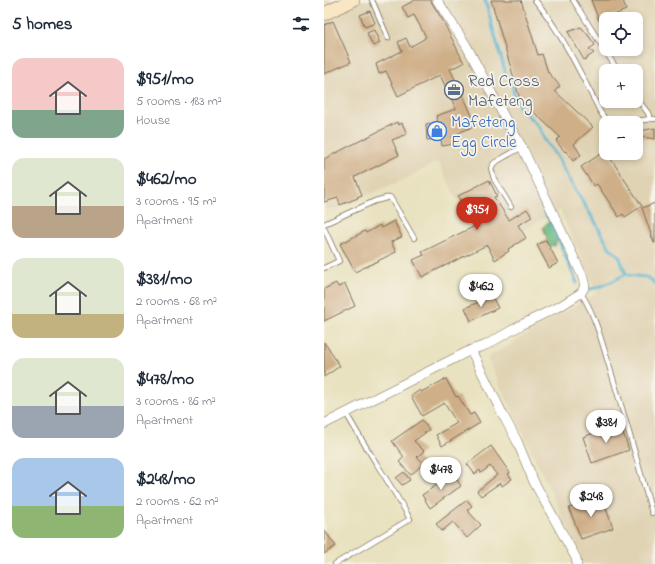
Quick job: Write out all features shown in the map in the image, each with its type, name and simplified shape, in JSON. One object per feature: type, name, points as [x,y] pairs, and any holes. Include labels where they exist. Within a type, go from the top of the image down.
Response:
[{"type":"main road","points":[[331,9],[353,0]]},
{"type":"street","points":[[324,424],[562,305],[581,293],[585,286],[582,275],[522,147],[466,45],[437,0]]},
{"type":"street","points":[[471,350],[503,416],[518,441],[534,482],[576,558],[577,564]]},
{"type":"lane","points":[[372,0],[388,38]]},
{"type":"lane","points":[[535,0],[544,11],[566,46],[603,116]]},
{"type":"lane","points":[[573,0],[614,64]]},
{"type":"lane","points":[[643,106],[653,119]]},
{"type":"lane","points":[[643,120],[653,119]]},
{"type":"lane","points":[[511,207],[494,179],[491,168],[494,163],[522,147]]},
{"type":"lane","points":[[324,224],[375,201],[390,198],[414,238]]},
{"type":"lane","points":[[324,228],[339,262],[324,268]]},
{"type":"lane","points":[[581,293],[600,333],[652,512]]},
{"type":"lane","points":[[334,564],[410,519],[395,492],[361,441],[346,413]]},
{"type":"shaded area","points":[[324,0],[655,0],[655,259],[653,260],[655,267],[655,564],[582,564],[579,551],[487,358],[597,293],[560,210],[484,251],[438,162],[410,177],[335,209],[324,209]]},
{"type":"green space","points":[[547,223],[551,224],[558,237],[555,246],[549,245],[546,240],[547,238],[543,227]]},
{"type":"building","points":[[415,0],[431,0],[464,63],[450,69],[476,125],[452,136],[454,144],[442,146],[441,139],[427,140],[426,124],[438,123],[436,116],[456,109],[440,75],[398,96],[386,71],[379,74],[376,64],[402,51],[398,42],[406,38],[410,47],[426,37],[414,15],[408,18],[402,7]]},
{"type":"building","points":[[491,0],[521,0],[538,55],[542,54],[548,72],[560,86],[555,91],[593,127],[574,144],[581,155],[573,161],[556,141],[560,137],[520,99]]},
{"type":"building","points":[[591,0],[623,0],[626,10],[621,12],[599,12],[599,21]]},
{"type":"building","points":[[370,11],[375,23],[365,27],[360,15]]},
{"type":"building","points":[[333,21],[351,62],[324,74],[324,25]]},
{"type":"building","points":[[581,27],[595,45],[589,49],[594,53],[584,60],[568,32]]},
{"type":"building","points":[[374,30],[380,43],[373,46],[367,33]]},
{"type":"building","points":[[397,122],[399,125],[402,123],[407,134],[392,140],[399,155],[355,177],[362,195],[357,197],[358,198],[340,205],[338,198],[324,202],[324,159]]},
{"type":"building","points":[[655,128],[655,139],[643,137],[643,131]]},
{"type":"building","points":[[599,155],[599,160],[612,160],[642,206],[625,217],[623,214],[619,217],[597,184],[594,186],[581,167]]},
{"type":"building","points":[[489,180],[497,196],[494,197],[509,220],[527,209],[532,217],[518,225],[526,238],[508,249],[509,251],[495,260],[487,245],[422,277],[413,260],[424,255],[422,252],[475,226],[465,211],[458,196]]},
{"type":"building","points":[[655,203],[655,243],[654,243],[642,208]]},
{"type":"building","points":[[394,221],[402,237],[391,242],[396,252],[355,272],[340,244],[365,231],[366,233],[380,225],[381,228]]},
{"type":"building","points":[[546,240],[558,263],[549,268],[537,245]]},
{"type":"building","points":[[336,283],[338,287],[345,284],[355,306],[324,321],[324,289]]},
{"type":"building","points":[[492,296],[498,308],[471,321],[465,308]]},
{"type":"building","points":[[324,342],[340,366],[324,377]]},
{"type":"building","points":[[446,379],[456,397],[458,396],[470,415],[474,413],[480,423],[442,446],[436,435],[457,423],[444,403],[422,416],[411,396],[420,390],[421,392]]},
{"type":"building","points":[[422,420],[429,430],[414,441],[424,451],[417,457],[423,464],[411,475],[399,462],[404,457],[392,441]]},
{"type":"building","points":[[620,424],[629,450],[592,463],[583,437]]},
{"type":"building","points":[[491,446],[510,473],[508,474],[512,479],[502,486],[500,483],[481,496],[477,491],[497,475],[490,466],[481,473],[480,470],[475,474],[467,464]]},
{"type":"building","points":[[404,472],[410,480],[402,485],[396,478]]},
{"type":"building","points":[[453,474],[461,486],[430,508],[422,495]]},
{"type":"building","points":[[602,497],[613,528],[581,539],[569,508]]},
{"type":"building","points":[[467,500],[472,506],[467,510],[481,525],[467,538],[453,522],[442,531],[436,524]]},
{"type":"building","points":[[324,530],[336,546],[324,554]]},
{"type":"waterway","points":[[485,0],[506,75],[512,85],[515,98],[520,108],[539,127],[545,140],[555,154],[609,247],[619,256],[626,274],[649,278],[655,284]]},
{"type":"waterway","points":[[503,127],[513,145]]},
{"type":"waterway","points":[[519,155],[577,283]]},
{"type":"waterway","points":[[588,289],[603,286],[626,274]]},
{"type":"place","name":"Red Cross Mafeteng","points":[[454,90]]},
{"type":"place","name":"Mafeteng Egg Circle","points":[[437,131]]}]
